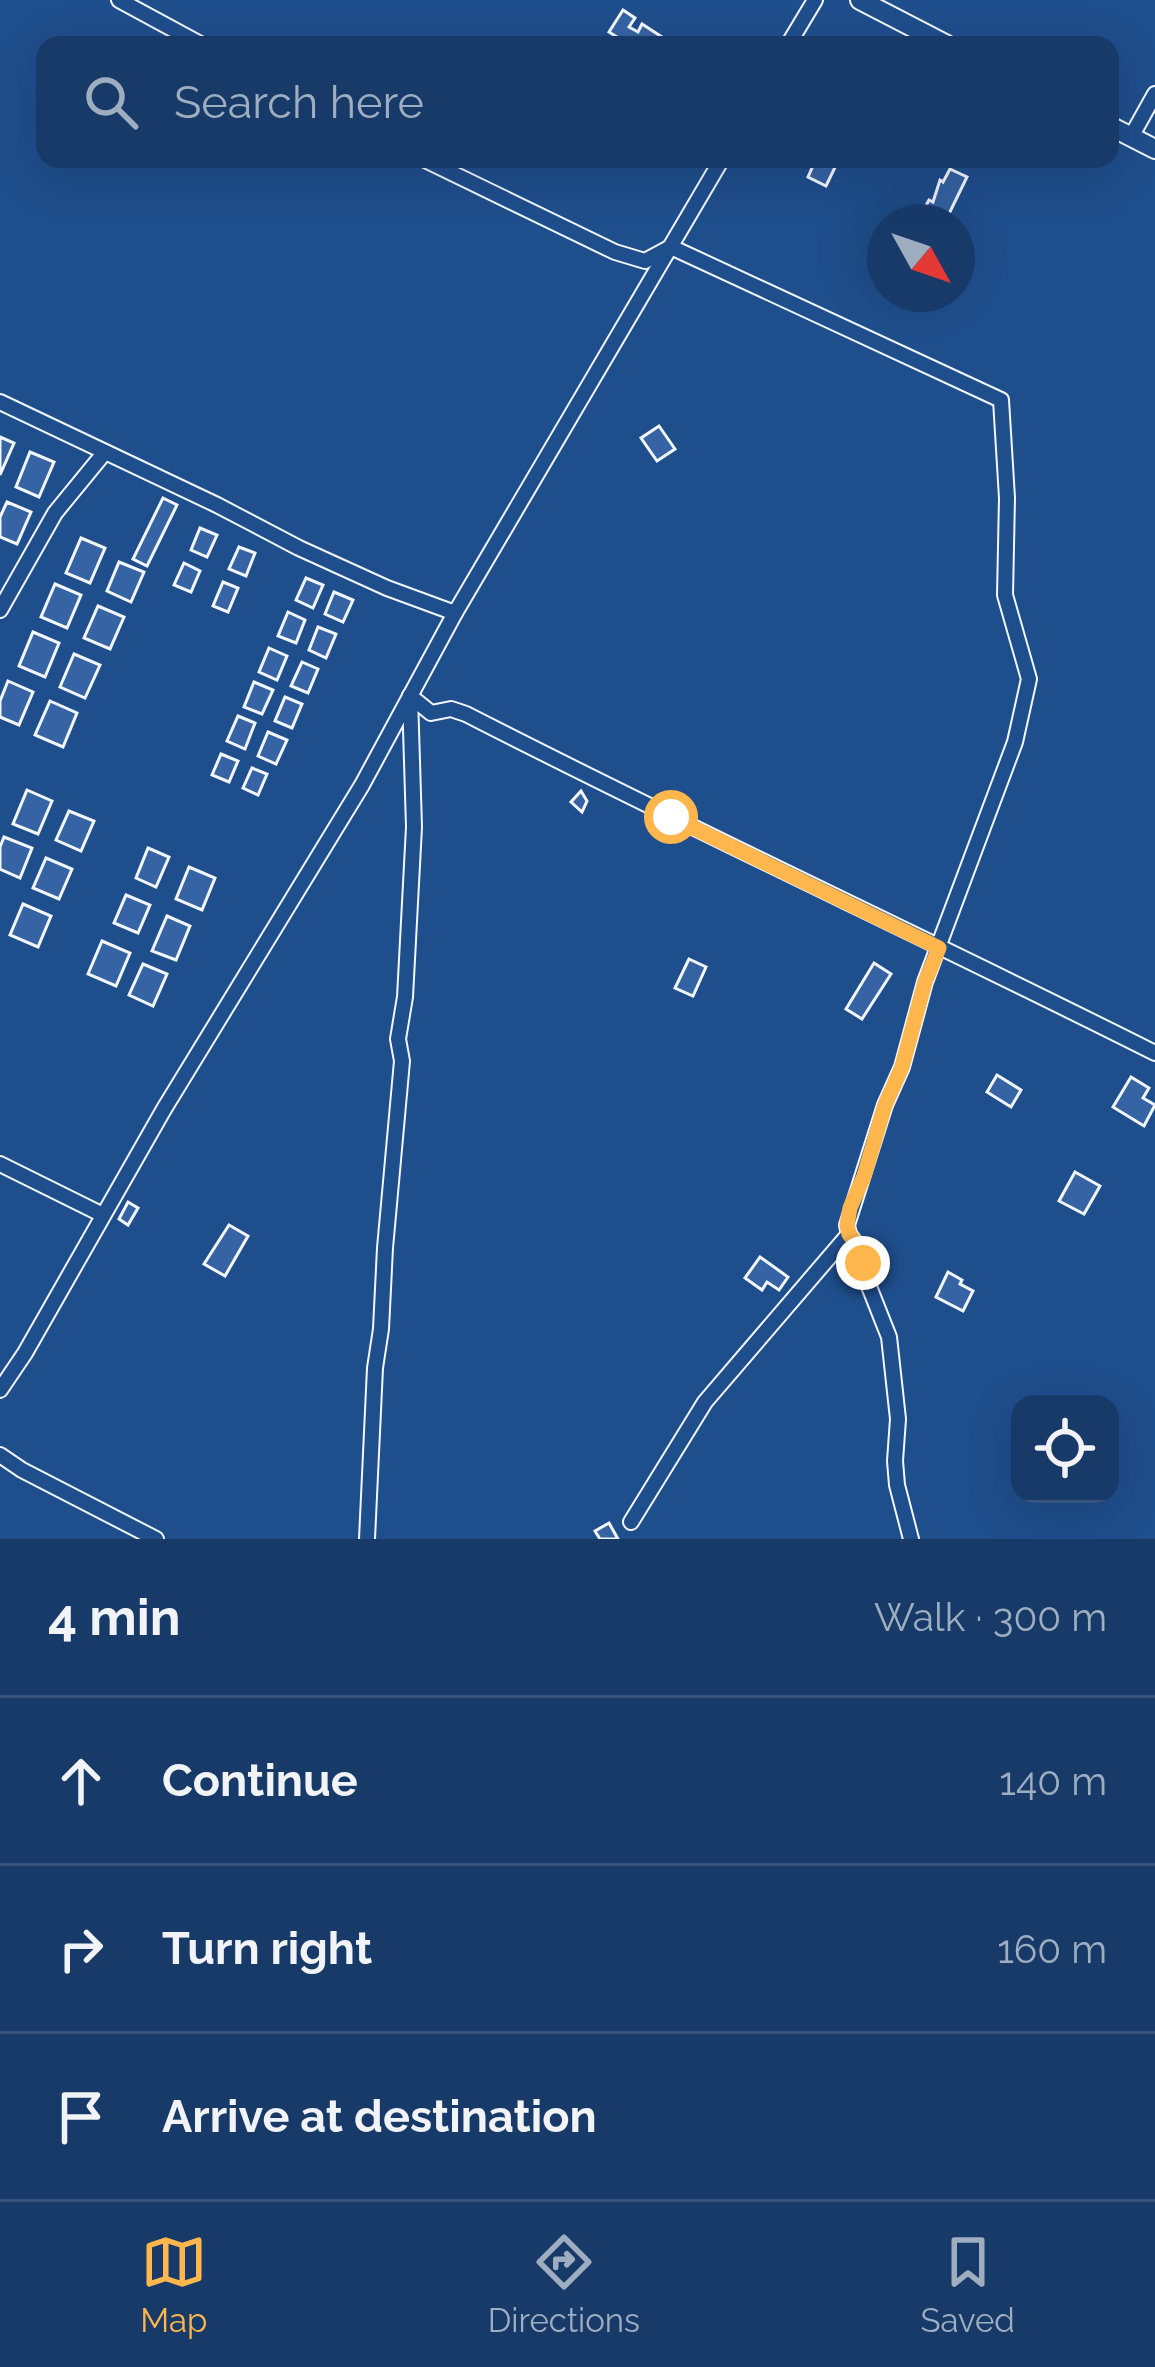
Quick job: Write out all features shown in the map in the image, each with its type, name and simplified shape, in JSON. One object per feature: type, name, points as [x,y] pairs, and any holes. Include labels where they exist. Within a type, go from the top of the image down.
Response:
[{"type":"main road","points":[[860,0],[929,36]]},
{"type":"main road","points":[[1119,130],[1155,149]]},
{"type":"street","points":[[119,0],[185,36]]},
{"type":"street","points":[[793,36],[815,0]]},
{"type":"street","points":[[1131,136],[1155,94]]},
{"type":"street","points":[[441,168],[614,252],[645,261],[671,247]]},
{"type":"street","points":[[0,1390],[362,785],[455,613],[717,168]]},
{"type":"street","points":[[671,247],[1001,400],[1005,595],[1029,679],[1015,742],[925,982],[902,1067],[847,1225],[860,1249],[889,1337],[898,1418],[897,1485],[911,1539]]},
{"type":"street","points":[[0,402],[369,580],[455,613]]},
{"type":"street","points":[[0,610],[56,513],[105,452]]},
{"type":"street","points":[[410,696],[431,713],[451,709],[466,714],[1155,1052]]},
{"type":"street","points":[[367,1539],[374,1368],[403,1061],[398,1040],[414,827],[410,696]]},
{"type":"street","points":[[0,1164],[104,1215]]},
{"type":"street","points":[[631,1522],[705,1402],[849,1234]]},
{"type":"street","points":[[0,1455],[156,1539]]},
{"type":"building","points":[[623,10],[635,18],[629,27],[638,32],[642,24],[660,36],[615,36],[609,32]]},
{"type":"building","points":[[812,168],[835,168],[826,186],[808,177]]},
{"type":"building","points":[[950,169],[967,177],[954,204],[927,204],[933,202],[940,180]]},
{"type":"building","points":[[659,426],[675,449],[657,461],[641,438]]},
{"type":"building","points":[[0,437],[14,443],[0,475]]},
{"type":"building","points":[[30,452],[54,462],[39,497],[16,487]]},
{"type":"building","points":[[163,498],[177,505],[147,566],[133,559]]},
{"type":"building","points":[[7,502],[31,512],[17,544],[0,537],[0,517]]},
{"type":"building","points":[[200,528],[217,535],[207,557],[191,550]]},
{"type":"building","points":[[81,538],[105,548],[90,583],[66,573]]},
{"type":"building","points":[[239,547],[255,553],[246,576],[229,569]]},
{"type":"building","points":[[119,562],[144,572],[131,602],[107,591]]},
{"type":"building","points":[[184,563],[200,571],[191,592],[174,585]]},
{"type":"building","points":[[306,578],[323,585],[313,608],[296,600]]},
{"type":"building","points":[[223,582],[238,588],[228,612],[213,606]]},
{"type":"building","points":[[55,584],[81,595],[67,628],[41,617]]},
{"type":"building","points":[[334,592],[353,600],[343,622],[325,614]]},
{"type":"building","points":[[98,606],[124,617],[110,649],[84,638]]},
{"type":"building","points":[[288,612],[305,620],[296,643],[278,636]]},
{"type":"building","points":[[318,627],[336,634],[326,658],[309,650]]},
{"type":"building","points":[[33,632],[59,643],[45,677],[19,666]]},
{"type":"building","points":[[269,648],[287,656],[277,680],[259,672]]},
{"type":"building","points":[[74,654],[100,665],[85,698],[60,687]]},
{"type":"building","points":[[302,662],[318,669],[308,693],[291,686]]},
{"type":"building","points":[[8,681],[33,692],[19,725],[0,717]]},
{"type":"building","points":[[254,682],[273,690],[262,714],[244,707]]},
{"type":"building","points":[[285,697],[302,704],[292,728],[275,721]]},
{"type":"building","points":[[50,701],[77,713],[63,747],[35,735]]},
{"type":"building","points":[[238,716],[255,723],[245,749],[227,741]]},
{"type":"building","points":[[268,732],[287,740],[276,764],[258,756]]},
{"type":"building","points":[[221,754],[238,761],[229,782],[212,775]]},
{"type":"building","points":[[252,768],[267,774],[258,795],[243,788]]},
{"type":"building","points":[[27,790],[52,801],[38,834],[13,824]]},
{"type":"building","points":[[581,791],[587,801],[582,812],[571,802]]},
{"type":"building","points":[[69,811],[94,821],[81,851],[56,840]]},
{"type":"building","points":[[4,837],[32,848],[20,878],[0,869]]},
{"type":"building","points":[[148,848],[169,857],[156,887],[136,878]]},
{"type":"building","points":[[46,858],[72,869],[59,899],[33,888]]},
{"type":"building","points":[[189,867],[215,878],[202,910],[176,899]]},
{"type":"building","points":[[126,895],[150,905],[138,933],[114,923]]},
{"type":"building","points":[[23,904],[51,916],[38,947],[10,935]]},
{"type":"building","points":[[167,916],[190,926],[176,960],[152,951]]},
{"type":"building","points":[[102,941],[130,953],[116,986],[88,974]]},
{"type":"building","points":[[689,959],[706,967],[693,996],[675,988]]},
{"type":"building","points":[[874,963],[891,974],[862,1019],[846,1009]]},
{"type":"building","points":[[143,964],[167,974],[153,1006],[129,995]]},
{"type":"building","points":[[997,1075],[1021,1090],[1011,1107],[987,1092]]},
{"type":"building","points":[[1131,1077],[1149,1088],[1143,1098],[1155,1105],[1144,1126],[1113,1107]]},
{"type":"building","points":[[1075,1172],[1100,1186],[1084,1214],[1059,1201]]},
{"type":"building","points":[[128,1202],[138,1208],[128,1225],[119,1219]]},
{"type":"building","points":[[229,1225],[248,1236],[225,1276],[204,1264]]},
{"type":"building","points":[[760,1257],[788,1277],[779,1290],[767,1282],[762,1290],[745,1278]]},
{"type":"building","points":[[948,1272],[973,1291],[963,1311],[936,1297]]},
{"type":"building","points":[[609,1523],[618,1539],[600,1539],[595,1531]]},
{"type":"route","points":[[671,817],[939,948],[850,1208],[849,1234],[863,1263]]}]
